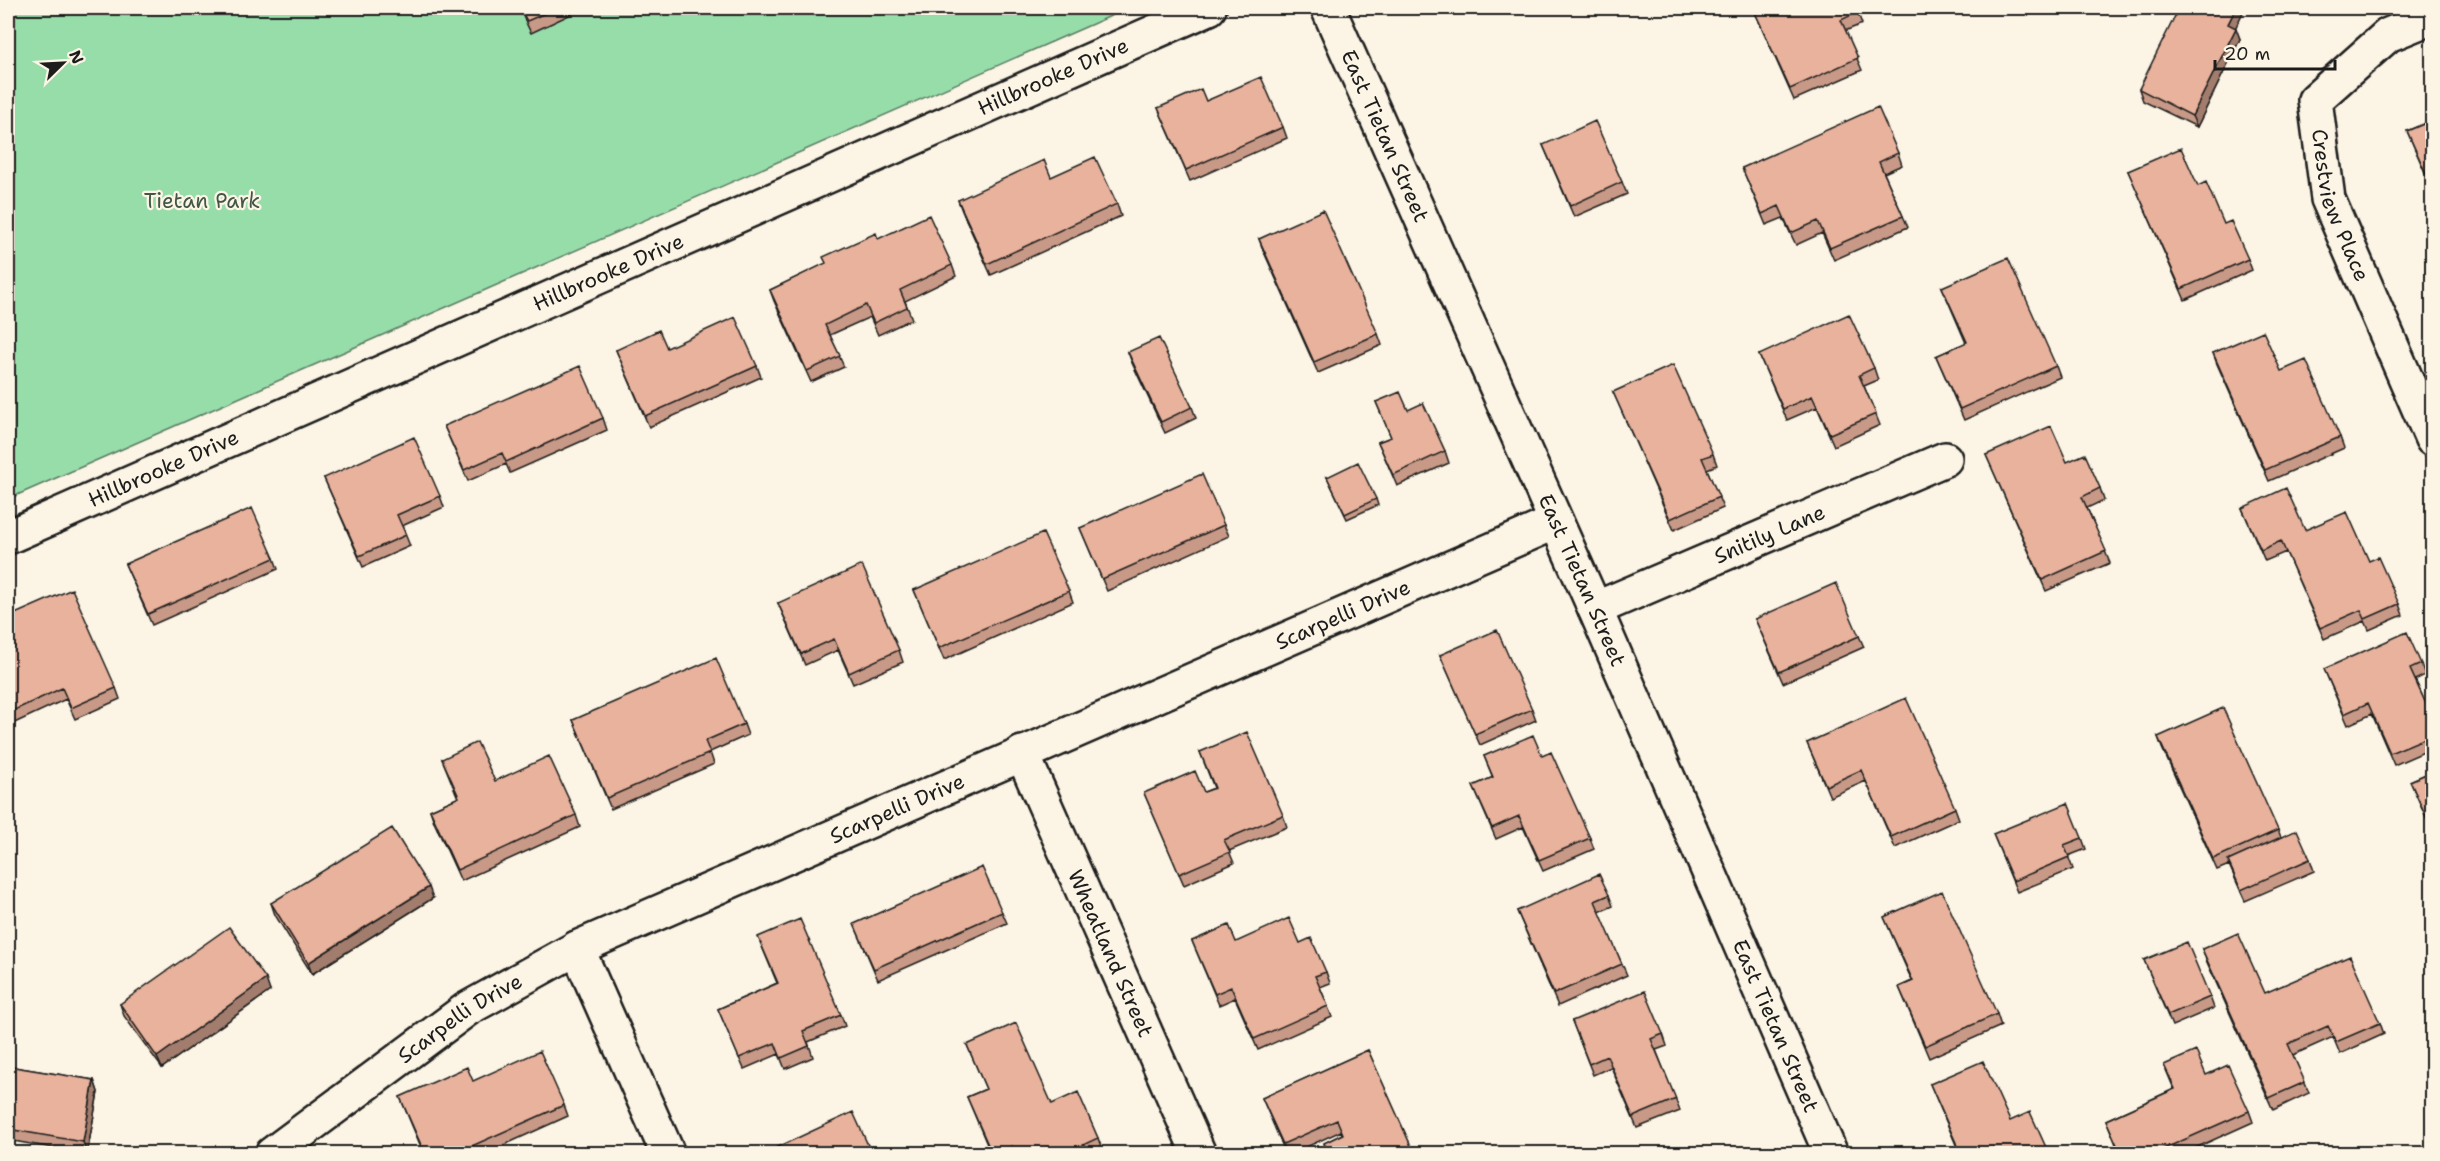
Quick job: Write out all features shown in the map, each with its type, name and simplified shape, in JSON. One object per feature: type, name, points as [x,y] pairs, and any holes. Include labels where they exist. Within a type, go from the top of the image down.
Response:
[{"type":"street","name":"Hillbrooke Drive","points":[[8,537],[1209,8]]},
{"type":"street","name":"East Tietan Street","points":[[1328,8],[1595,609],[1831,1154]]},
{"type":"street","name":"Crestview Place","points":[[2433,17],[2388,35],[2315,100],[2328,199],[2433,439]]},
{"type":"street","name":"Snitily Lane","points":[[1595,609],[1945,459]]},
{"type":"street","name":"Scarpelli Drive","points":[[272,1154],[467,1009],[577,948],[1556,522]]},
{"type":"street","name":"Wheatland Street","points":[[1022,753],[1199,1154]]},
{"type":"street","points":[[577,948],[668,1154]]},
{"type":"green space","name":"Tietan Park","points":[[8,8],[1129,8],[8,499]]},
{"type":"building","points":[[520,8],[557,8],[527,21]]},
{"type":"building","points":[[1753,8],[1856,8],[1858,12],[1841,20],[1858,58],[1790,89]]},
{"type":"building","points":[[2179,8],[2236,8],[2228,24],[2236,28],[2192,116],[2139,89]]},
{"type":"building","points":[[1261,77],[1283,127],[1186,170],[1158,108],[1201,89],[1206,101]]},
{"type":"building","points":[[1878,107],[1898,153],[1879,162],[1903,216],[1830,248],[1818,221],[1791,233],[1779,206],[1762,214],[1742,168]]},
{"type":"building","points":[[2433,120],[2433,189],[2407,131]]},
{"type":"building","points":[[1595,121],[1622,182],[1570,206],[1543,145]]},
{"type":"building","points":[[2181,148],[2198,186],[2206,182],[2224,224],[2231,221],[2248,259],[2181,289],[2128,171]]},
{"type":"building","points":[[1095,157],[1117,204],[987,264],[958,200],[1044,160],[1051,177]]},
{"type":"building","points":[[1323,210],[1378,334],[1314,362],[1259,239]]},
{"type":"building","points":[[929,215],[952,265],[900,290],[907,307],[874,323],[866,305],[825,325],[840,356],[807,371],[770,290],[826,263],[823,257],[876,233],[878,239]]},
{"type":"building","points":[[2008,258],[2056,366],[1960,409],[1936,356],[1967,342],[1942,287]]},
{"type":"building","points":[[1849,314],[1874,368],[1859,375],[1876,414],[1830,434],[1812,396],[1783,409],[1759,355]]},
{"type":"building","points":[[735,317],[757,366],[645,416],[616,350],[659,330],[667,348]]},
{"type":"building","points":[[2263,331],[2281,371],[2306,360],[2340,437],[2265,470],[2213,353]]},
{"type":"building","points":[[1159,338],[1192,407],[1161,422],[1128,352]]},
{"type":"building","points":[[1673,365],[1713,454],[1702,458],[1719,497],[1670,519],[1613,392]]},
{"type":"building","points":[[580,366],[603,418],[506,462],[502,453],[464,470],[444,426]]},
{"type":"building","points":[[1400,392],[1408,410],[1423,403],[1445,451],[1393,475],[1378,442],[1391,437],[1376,402]]},
{"type":"building","points":[[2051,426],[2067,462],[2085,454],[2100,488],[2082,497],[2106,551],[2042,580],[1986,455]]},
{"type":"building","points":[[414,437],[440,496],[397,515],[406,535],[359,556],[324,478]]},
{"type":"building","points":[[1358,462],[1376,499],[1345,514],[1327,477]]},
{"type":"building","points":[[1202,474],[1224,525],[1102,579],[1080,528]]},
{"type":"building","points":[[2286,488],[2305,530],[2347,512],[2369,561],[2378,557],[2399,604],[2365,619],[2361,610],[2320,628],[2281,541],[2261,550],[2242,508]]},
{"type":"building","points":[[252,508],[274,558],[148,614],[125,564]]},
{"type":"building","points":[[1043,533],[1069,591],[939,648],[914,590]]},
{"type":"building","points":[[862,565],[899,650],[849,673],[834,639],[801,654],[778,603]]},
{"type":"building","points":[[1836,583],[1859,636],[1779,672],[1755,619]]},
{"type":"building","points":[[72,589],[116,688],[71,708],[62,688],[8,713],[8,617]]},
{"type":"building","points":[[1497,630],[1532,709],[1475,734],[1440,655]]},
{"type":"building","points":[[2407,632],[2421,664],[2410,669],[2433,719],[2433,735],[2390,753],[2368,703],[2344,714],[2324,669]]},
{"type":"building","points":[[716,658],[744,724],[705,741],[710,753],[607,798],[573,720]]},
{"type":"building","points":[[1906,698],[1955,808],[1891,837],[1861,770],[1826,786],[1807,743]]},
{"type":"building","points":[[2223,708],[2278,830],[2213,859],[2158,737]]},
{"type":"building","points":[[1247,732],[1283,815],[1224,840],[1230,852],[1179,874],[1144,793],[1195,771],[1204,792],[1215,788],[1200,752]]},
{"type":"building","points":[[1533,735],[1542,756],[1551,752],[1590,838],[1539,860],[1519,816],[1492,828],[1473,786],[1493,777],[1484,756]]},
{"type":"building","points":[[477,742],[495,781],[549,756],[576,815],[457,870],[430,810],[459,797],[442,759]]},
{"type":"building","points":[[2433,771],[2433,831],[2410,781]]},
{"type":"building","points":[[2068,803],[2082,838],[2064,845],[2069,857],[2013,881],[1993,834]]},
{"type":"building","points":[[392,828],[429,887],[308,963],[271,903]]},
{"type":"building","points":[[2297,830],[2310,859],[2241,890],[2228,861]]},
{"type":"building","points":[[982,867],[1002,912],[874,969],[854,924]]},
{"type":"building","points":[[1599,874],[1609,895],[1595,901],[1622,964],[1554,994],[1517,911]]},
{"type":"building","points":[[1942,891],[1997,1014],[1925,1046],[1899,987],[1913,981],[1884,917]]},
{"type":"building","points":[[1289,918],[1300,943],[1311,938],[1326,972],[1315,976],[1328,1006],[1254,1039],[1231,987],[1215,994],[1192,941],[1229,925],[1236,942]]},
{"type":"building","points":[[800,919],[841,1015],[803,1031],[809,1046],[781,1058],[775,1043],[739,1058],[718,1009],[778,983],[758,937]]},
{"type":"building","points":[[229,927],[266,979],[157,1057],[120,1004]]},
{"type":"building","points":[[2238,933],[2265,993],[2350,956],[2380,1023],[2336,1042],[2328,1026],[2288,1044],[2305,1082],[2269,1098],[2202,949]]},
{"type":"building","points":[[2187,942],[2210,997],[2168,1015],[2144,960]]},
{"type":"building","points":[[1645,991],[1663,1034],[1651,1039],[1676,1099],[1633,1117],[1607,1056],[1589,1064],[1572,1021]]},
{"type":"building","points":[[1016,1023],[1052,1104],[1078,1092],[1098,1138],[1064,1154],[1050,1154],[1047,1147],[1033,1154],[1015,1154],[1012,1146],[992,1154],[967,1097],[986,1089],[967,1045]]},
{"type":"building","points":[[1368,1050],[1411,1146],[1394,1154],[1329,1154],[1324,1143],[1343,1134],[1337,1120],[1283,1144],[1262,1098]]},
{"type":"building","points":[[540,1051],[564,1105],[454,1154],[425,1154],[400,1097],[467,1067],[473,1081]]},
{"type":"building","points":[[2196,1051],[2206,1075],[2228,1065],[2249,1111],[2152,1154],[2121,1154],[2106,1120],[2175,1089],[2164,1065]]},
{"type":"building","points":[[1983,1061],[2010,1121],[2030,1112],[2049,1154],[1961,1154],[1930,1084]]},
{"type":"building","points":[[8,1066],[94,1080],[83,1142],[8,1129]]},
{"type":"building","points":[[853,1112],[872,1154],[763,1154]]}]
